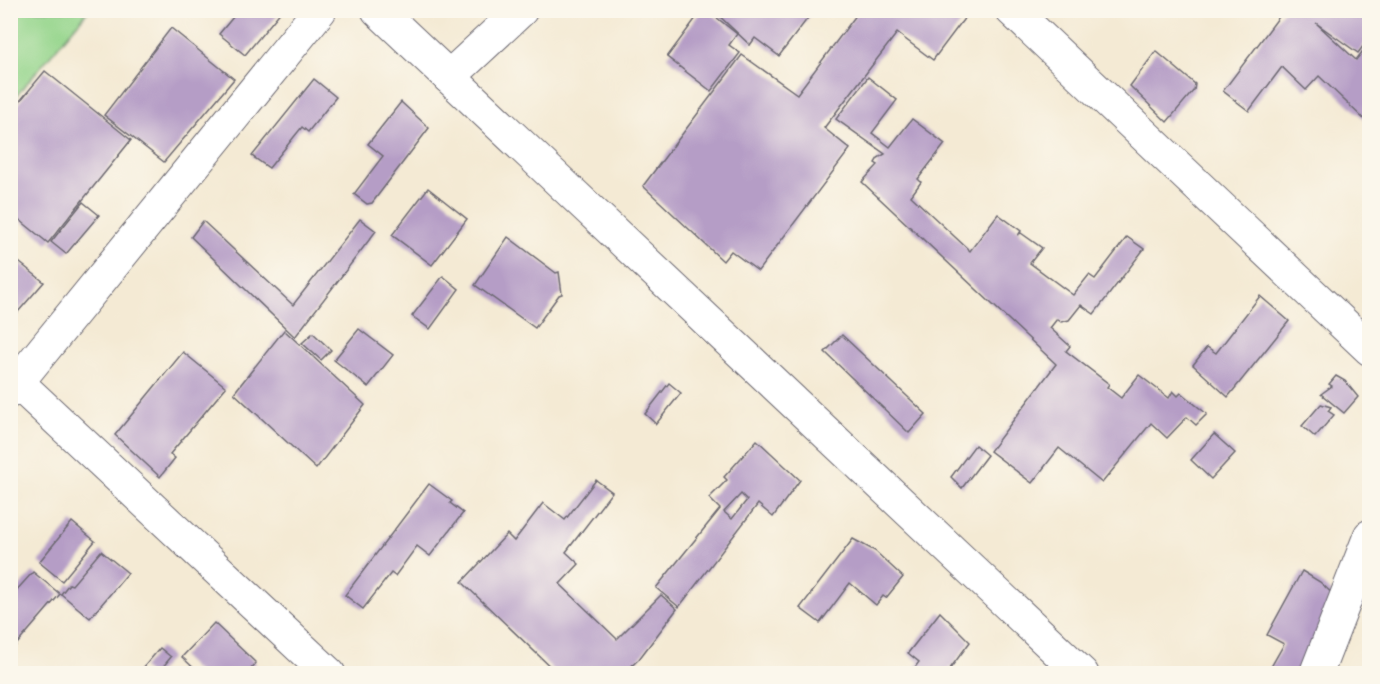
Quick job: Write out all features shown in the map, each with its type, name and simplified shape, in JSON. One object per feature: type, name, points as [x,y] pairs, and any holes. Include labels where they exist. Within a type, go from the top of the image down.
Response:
[{"type":"lane","points":[[320,10],[14,387],[329,674]]},
{"type":"lane","points":[[378,10],[1082,674]]},
{"type":"lane","points":[[449,77],[521,10]]},
{"type":"lane","points":[[1012,10],[1370,349]]},
{"type":"lane","points":[[1316,674],[1370,536]]},
{"type":"green space","points":[[10,11],[88,11],[11,102]]},
{"type":"building","points":[[239,10],[282,10],[245,55],[219,34]]},
{"type":"building","points":[[702,10],[707,10],[737,34],[729,45],[740,53],[711,91],[667,57]]},
{"type":"building","points":[[713,10],[744,10],[747,13],[749,10],[814,10],[779,56],[755,38],[750,45]]},
{"type":"building","points":[[860,10],[969,12],[933,60],[897,33],[824,128],[850,149],[758,271],[731,251],[723,261],[643,186],[742,55],[797,94]]},
{"type":"building","points":[[1284,10],[1370,10],[1370,37],[1358,53],[1316,23],[1356,60],[1370,42],[1370,125],[1319,76],[1306,90],[1282,67],[1249,111],[1223,91]]},
{"type":"building","points":[[171,28],[234,79],[164,162],[104,115]]},
{"type":"building","points":[[1156,51],[1195,84],[1194,90],[1167,122],[1130,86]]},
{"type":"building","points":[[45,71],[131,140],[48,243],[10,212],[10,113]]},
{"type":"building","points":[[868,77],[897,100],[872,133],[890,147],[912,119],[945,144],[918,179],[921,182],[911,196],[970,251],[998,214],[1021,231],[1019,234],[1021,233],[1042,248],[1030,263],[1073,295],[1089,275],[1095,279],[1127,237],[1144,249],[1094,314],[1081,305],[1069,320],[1061,322],[1057,319],[1050,328],[1070,346],[1066,351],[1109,384],[1107,387],[1121,398],[1139,375],[1169,398],[1173,391],[1178,396],[1181,393],[1207,414],[1196,425],[1187,417],[1167,438],[1151,423],[1102,483],[1059,448],[1032,483],[990,451],[1056,364],[862,182],[878,165],[875,163],[878,158],[885,154],[836,119]]},
{"type":"building","points":[[314,79],[336,97],[308,132],[302,127],[269,168],[252,156]]},
{"type":"building","points":[[401,102],[429,128],[372,203],[367,204],[354,194],[383,156],[368,144]]},
{"type":"building","points":[[428,188],[467,219],[432,265],[392,235]]},
{"type":"building","points":[[83,202],[99,215],[66,254],[51,242]]},
{"type":"building","points":[[360,219],[376,231],[295,337],[191,237],[203,221],[293,305]]},
{"type":"building","points":[[508,237],[556,273],[559,272],[562,294],[535,328],[475,285]]},
{"type":"building","points":[[10,255],[44,282],[10,321]]},
{"type":"building","points":[[443,276],[459,289],[430,329],[412,316]]},
{"type":"building","points":[[1260,296],[1289,321],[1228,397],[1193,365],[1207,347],[1216,353]]},
{"type":"building","points":[[359,329],[393,355],[368,387],[334,360]]},
{"type":"building","points":[[284,330],[365,405],[316,469],[234,393]]},
{"type":"building","points":[[313,333],[331,350],[321,360],[302,343]]},
{"type":"building","points":[[842,335],[926,414],[909,433],[825,352]]},
{"type":"building","points":[[183,352],[226,387],[170,454],[175,458],[160,477],[115,435]]},
{"type":"building","points":[[1336,376],[1345,381],[1358,397],[1344,413],[1321,394],[1332,386],[1329,384]]},
{"type":"building","points":[[669,383],[681,393],[656,424],[645,414]]},
{"type":"building","points":[[1321,404],[1331,407],[1328,411],[1334,415],[1315,437],[1302,426]]},
{"type":"building","points":[[1214,434],[1235,453],[1211,479],[1191,460]]},
{"type":"building","points":[[757,440],[800,480],[773,517],[758,504],[679,607],[656,588],[720,509],[709,498],[727,480],[724,477]],"holes":[[[741,494],[747,500],[732,519],[724,512]]]},
{"type":"building","points":[[975,445],[987,455],[962,488],[951,477]]},
{"type":"building","points":[[596,480],[612,492],[566,552],[579,564],[560,584],[617,639],[661,595],[677,609],[639,659],[623,674],[558,674],[462,582],[507,534],[514,541],[543,503],[565,520]]},
{"type":"building","points":[[429,484],[452,501],[450,503],[463,513],[430,556],[417,546],[395,576],[391,573],[363,609],[345,595]]},
{"type":"building","points":[[72,522],[95,541],[62,581],[39,562]]},
{"type":"building","points":[[853,539],[875,551],[903,577],[886,598],[883,596],[876,605],[850,583],[820,623],[800,608]]},
{"type":"building","points":[[101,551],[128,573],[90,618],[61,594],[69,584],[72,585]]},
{"type":"building","points":[[1302,571],[1320,582],[1340,601],[1299,674],[1267,674],[1284,644],[1267,635]]},
{"type":"building","points":[[33,572],[60,594],[10,652],[10,592],[13,594]]},
{"type":"building","points":[[940,612],[970,642],[946,674],[910,674],[919,662],[908,653]]},
{"type":"building","points":[[214,623],[256,663],[247,674],[200,674],[182,657]]},
{"type":"building","points":[[160,648],[171,657],[157,674],[149,674],[143,668]]}]
